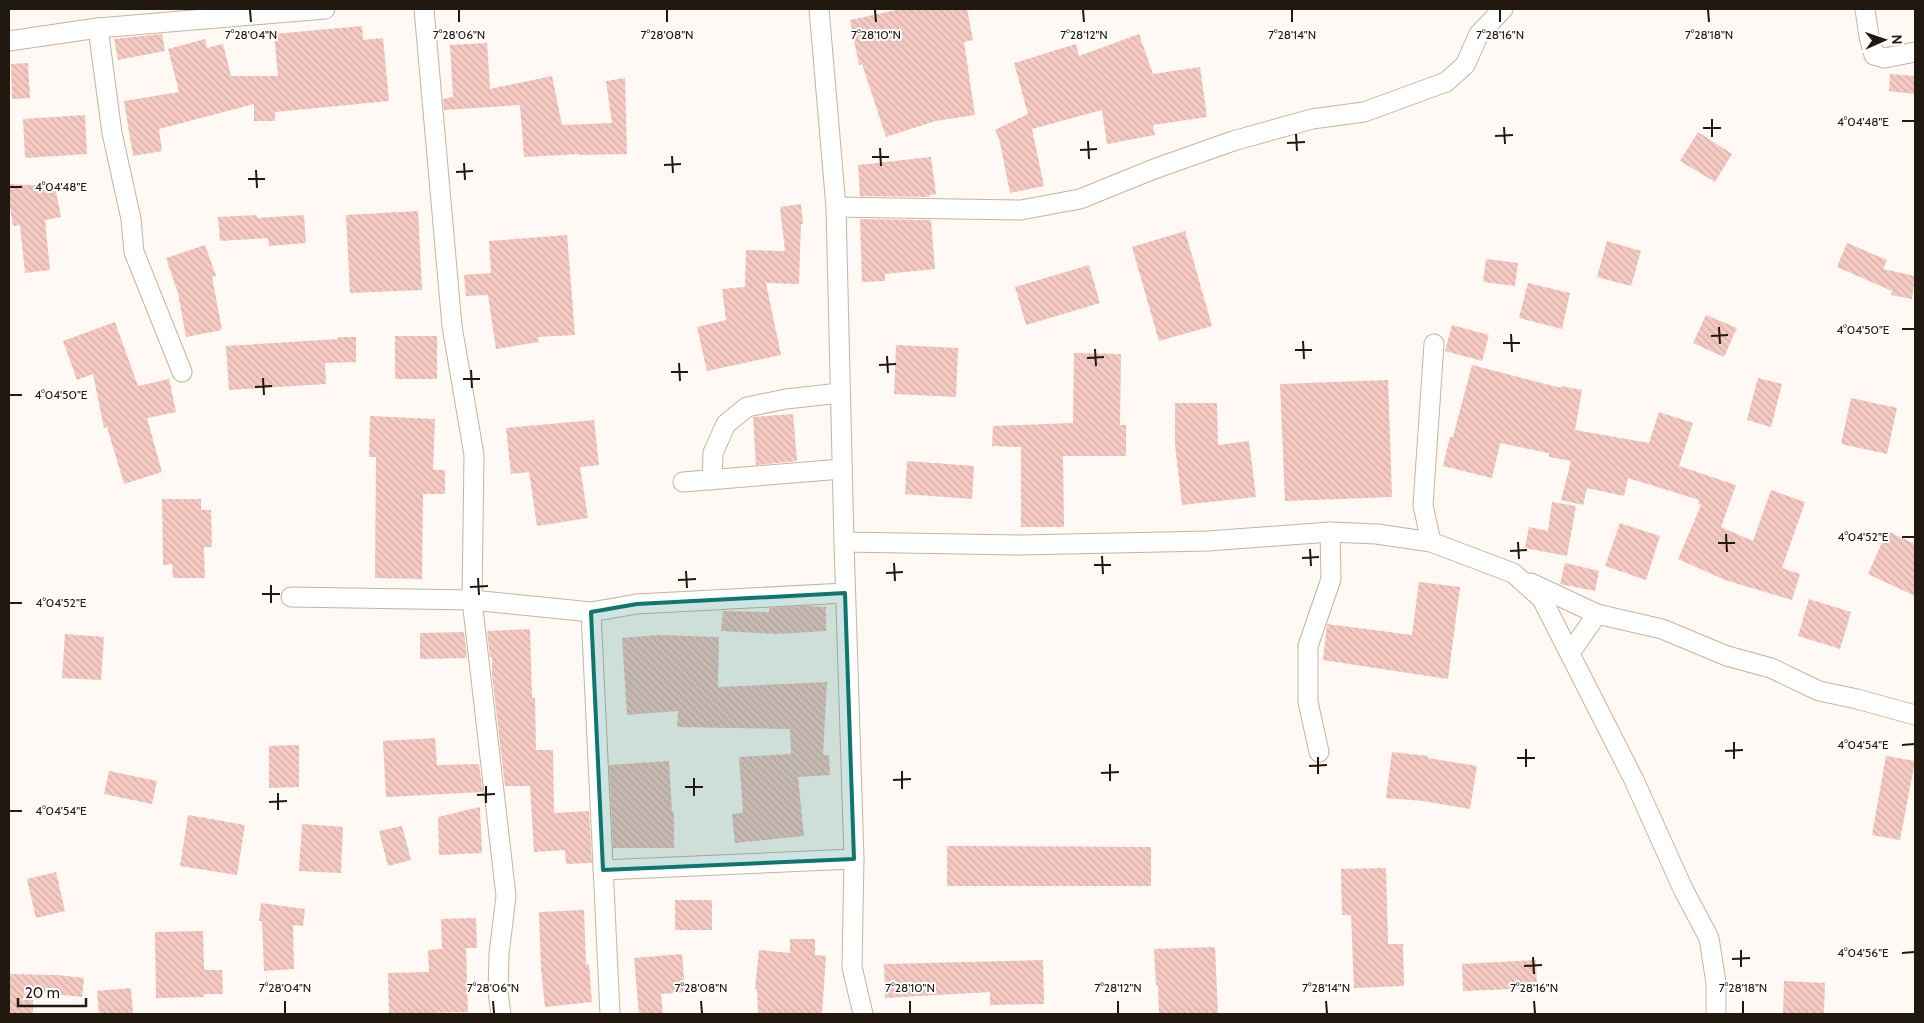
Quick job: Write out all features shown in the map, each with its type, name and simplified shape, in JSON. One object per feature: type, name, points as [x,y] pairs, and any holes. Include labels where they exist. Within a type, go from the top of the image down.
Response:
[{"type":"street","points":[[9,41],[98,28],[325,9]]},
{"type":"street","points":[[424,9],[452,326],[474,455],[472,600],[506,896],[498,973],[501,1014]]},
{"type":"street","points":[[819,9],[836,207],[854,859],[852,967],[863,1014]]},
{"type":"street","points":[[836,207],[1021,210],[1080,199],[1154,169],[1233,141],[1312,119],[1364,112],[1446,82],[1465,65],[1479,34],[1503,9]]},
{"type":"street","points":[[1865,9],[1874,55],[1884,58],[1915,52]]},
{"type":"street","points":[[98,28],[112,133],[132,219],[134,252],[182,372]]},
{"type":"street","points":[[1431,542],[1423,505],[1434,344]]},
{"type":"street","points":[[712,480],[713,453],[726,424],[747,407],[786,399],[840,393]]},
{"type":"street","points":[[683,482],[842,468]]},
{"type":"street","points":[[1319,752],[1308,702],[1308,646],[1332,579],[1330,532]]},
{"type":"street","points":[[844,542],[1021,545],[1208,541],[1330,532],[1377,534],[1431,542],[1513,573],[1542,599],[1634,780],[1683,889],[1709,938],[1716,983],[1716,1014]]},
{"type":"street","points":[[1517,577],[1597,614],[1662,629],[1727,656],[1771,668],[1819,691],[1858,699],[1915,715]]},
{"type":"street","points":[[291,597],[472,600],[590,612],[637,604],[846,593]]},
{"type":"street","points":[[590,612],[610,1014]]},
{"type":"street","points":[[1570,653],[1597,614]]},
{"type":"street","points":[[603,870],[854,859]]},
{"type":"highlighted area","points":[[845,593],[854,859],[603,870],[591,612],[637,604]]},
{"type":"building","points":[[901,9],[967,9],[973,40],[964,42],[975,115],[935,121],[886,137],[862,64],[859,65],[850,20]]},
{"type":"building","points":[[362,26],[363,40],[383,38],[389,101],[275,112],[275,121],[254,121],[254,104],[159,129],[162,151],[133,156],[124,101],[179,92],[168,49],[205,39],[207,48],[223,44],[231,76],[278,76],[274,34]]},
{"type":"building","points":[[162,34],[165,51],[118,60],[114,39]]},
{"type":"building","points":[[1139,34],[1153,74],[1200,67],[1207,117],[1153,125],[1155,135],[1107,144],[1102,110],[1032,129],[1044,186],[1010,193],[999,138],[995,130],[1028,114],[1014,63],[1076,44],[1079,56]]},
{"type":"building","points":[[487,43],[490,89],[552,76],[562,125],[612,123],[606,81],[625,78],[627,154],[524,157],[520,105],[444,110],[443,99],[453,97],[450,45]]},
{"type":"building","points":[[28,63],[30,98],[12,99],[11,64]]},
{"type":"building","points":[[1890,74],[1915,76],[1915,94],[1889,91]]},
{"type":"building","points":[[85,115],[87,154],[25,158],[23,119]]},
{"type":"building","points":[[1698,132],[1732,154],[1715,182],[1680,161]]},
{"type":"building","points":[[931,157],[936,194],[929,195],[930,197],[860,196],[858,165]]},
{"type":"building","points":[[9,184],[55,186],[61,217],[45,220],[50,270],[25,273],[20,225],[13,226],[9,201]]},
{"type":"building","points":[[801,204],[803,224],[801,224],[799,284],[766,283],[781,355],[707,371],[697,327],[726,320],[722,289],[745,287],[746,250],[785,251],[780,207]]},
{"type":"building","points":[[418,211],[422,290],[350,293],[346,215]]},
{"type":"building","points":[[257,215],[257,218],[304,215],[306,243],[269,246],[268,238],[220,241],[218,217]]},
{"type":"building","points":[[860,219],[931,220],[935,269],[885,274],[885,281],[862,282]]},
{"type":"building","points":[[1185,231],[1212,326],[1159,341],[1132,247]]},
{"type":"building","points":[[567,235],[575,335],[538,337],[539,342],[496,349],[488,295],[466,296],[464,275],[491,273],[489,241]]},
{"type":"building","points":[[1607,241],[1641,251],[1631,286],[1597,277]]},
{"type":"building","points":[[1847,243],[1887,260],[1883,269],[1915,276],[1912,299],[1891,295],[1892,291],[1837,267]]},
{"type":"building","points":[[205,245],[216,276],[212,277],[222,330],[186,337],[178,293],[166,258]]},
{"type":"building","points":[[1486,259],[1518,263],[1515,286],[1483,282]]},
{"type":"building","points":[[1089,265],[1100,303],[1026,325],[1015,287]]},
{"type":"building","points":[[1528,283],[1570,293],[1562,329],[1519,318]]},
{"type":"building","points":[[1706,315],[1737,328],[1724,357],[1693,343]]},
{"type":"building","points":[[115,322],[138,386],[169,379],[176,412],[147,418],[162,472],[124,484],[107,427],[104,428],[93,374],[77,380],[63,341]]},
{"type":"building","points":[[1452,325],[1489,335],[1482,361],[1445,351]]},
{"type":"building","points":[[395,336],[437,336],[437,379],[395,379]]},
{"type":"building","points":[[338,337],[356,337],[356,362],[325,363],[326,384],[229,390],[226,346],[338,339]]},
{"type":"building","points":[[896,345],[958,348],[956,397],[894,394]]},
{"type":"building","points":[[1074,353],[1121,354],[1120,425],[1126,425],[1126,456],[1063,456],[1064,527],[1021,527],[1021,447],[992,446],[993,426],[1073,423]]},
{"type":"building","points":[[1472,365],[1561,388],[1561,386],[1582,390],[1575,430],[1649,443],[1659,412],[1693,423],[1679,466],[1736,485],[1721,527],[1753,541],[1771,490],[1805,502],[1782,568],[1800,574],[1792,600],[1725,580],[1678,559],[1701,505],[1698,504],[1699,500],[1628,478],[1624,496],[1587,488],[1583,505],[1561,500],[1571,461],[1549,457],[1549,453],[1500,443],[1492,478],[1443,466],[1450,437],[1453,437]]},
{"type":"building","points":[[1758,378],[1782,384],[1771,427],[1747,420]]},
{"type":"building","points":[[1388,380],[1392,497],[1285,501],[1280,384]]},
{"type":"building","points":[[1851,398],[1897,408],[1887,454],[1841,444]]},
{"type":"building","points":[[1175,403],[1217,403],[1218,445],[1249,441],[1256,497],[1182,505],[1175,445]]},
{"type":"building","points":[[793,414],[797,461],[756,465],[753,417]]},
{"type":"building","points":[[370,416],[435,419],[433,470],[445,470],[445,494],[423,494],[422,579],[375,578],[376,457],[369,457]]},
{"type":"building","points":[[594,420],[599,465],[580,467],[588,518],[537,526],[529,472],[511,474],[506,428]]},
{"type":"building","points":[[907,461],[974,466],[972,499],[905,494]]},
{"type":"building","points":[[162,499],[201,499],[201,510],[211,510],[212,547],[204,547],[205,578],[173,578],[172,564],[163,565]]},
{"type":"building","points":[[1552,502],[1576,506],[1567,556],[1525,548],[1529,527],[1548,531]]},
{"type":"building","points":[[1620,523],[1660,536],[1646,580],[1605,566]]},
{"type":"building","points":[[1887,531],[1915,544],[1915,596],[1868,574]]},
{"type":"building","points":[[1565,563],[1599,571],[1595,591],[1560,584]]},
{"type":"building","points":[[1419,582],[1460,587],[1448,679],[1323,660],[1327,624],[1412,635]]},
{"type":"building","points":[[1809,599],[1851,612],[1840,649],[1798,636]]},
{"type":"building","points":[[826,607],[826,631],[777,634],[721,631],[723,611],[769,612],[769,608]]},
{"type":"building","points":[[530,629],[532,698],[535,698],[536,750],[553,750],[554,813],[589,811],[592,863],[566,864],[565,850],[534,852],[530,786],[505,786],[492,674],[492,657],[490,657],[487,631]]},
{"type":"building","points":[[464,632],[467,658],[420,659],[420,633]]},
{"type":"building","points":[[65,634],[104,637],[101,680],[62,678]]},
{"type":"building","points":[[659,635],[719,637],[718,687],[827,682],[823,755],[829,755],[830,775],[798,777],[804,836],[735,843],[732,814],[743,813],[739,757],[791,754],[790,729],[677,727],[678,711],[627,715],[622,638]]},
{"type":"building","points":[[435,738],[437,765],[479,764],[483,792],[386,797],[383,741]]},
{"type":"building","points":[[299,745],[299,787],[269,788],[269,746]]},
{"type":"building","points":[[1392,752],[1428,756],[1428,758],[1477,766],[1470,809],[1423,801],[1386,798]]},
{"type":"building","points":[[1886,756],[1915,761],[1900,840],[1872,835]]},
{"type":"building","points":[[669,761],[672,812],[674,812],[674,848],[613,848],[609,765]]},
{"type":"building","points":[[109,771],[157,781],[152,804],[104,794]]},
{"type":"building","points":[[480,807],[482,853],[439,855],[438,817]]},
{"type":"building","points":[[188,815],[245,825],[237,875],[180,866]]},
{"type":"building","points":[[302,824],[343,827],[341,873],[299,871]]},
{"type":"building","points":[[402,826],[411,860],[388,866],[379,831]]},
{"type":"building","points":[[947,846],[1151,847],[1151,886],[947,886]]},
{"type":"building","points":[[1386,868],[1388,944],[1403,944],[1404,986],[1354,988],[1351,915],[1342,915],[1341,869]]},
{"type":"building","points":[[56,872],[65,911],[36,918],[27,879]]},
{"type":"building","points":[[675,900],[712,900],[712,930],[675,930]]},
{"type":"building","points":[[261,903],[305,909],[303,926],[293,925],[294,969],[264,971],[262,921],[259,921]]},
{"type":"building","points":[[584,910],[586,965],[589,964],[592,1002],[545,1007],[541,969],[539,912]]},
{"type":"building","points":[[476,918],[477,948],[466,948],[468,1012],[389,1014],[388,973],[429,972],[428,950],[442,949],[441,919]]},
{"type":"building","points":[[203,931],[204,970],[222,970],[223,994],[204,994],[204,997],[156,998],[155,932]]},
{"type":"building","points":[[790,939],[815,939],[815,955],[826,956],[822,1014],[758,1014],[757,989],[755,989],[759,950],[790,953]]},
{"type":"building","points":[[1215,947],[1218,1014],[1159,1014],[1154,949]]},
{"type":"building","points":[[682,954],[685,992],[661,994],[663,1014],[639,1014],[634,958]]},
{"type":"building","points":[[1043,960],[1044,1004],[990,1005],[990,992],[885,998],[884,964]]},
{"type":"building","points":[[1536,960],[1537,988],[1463,991],[1462,964]]},
{"type":"building","points":[[9,974],[57,975],[84,978],[82,997],[33,992],[33,1013],[9,1013]]},
{"type":"building","points":[[1784,981],[1825,983],[1824,1014],[1783,1014]]},
{"type":"building","points":[[131,988],[133,1014],[99,1014],[97,991]]}]
